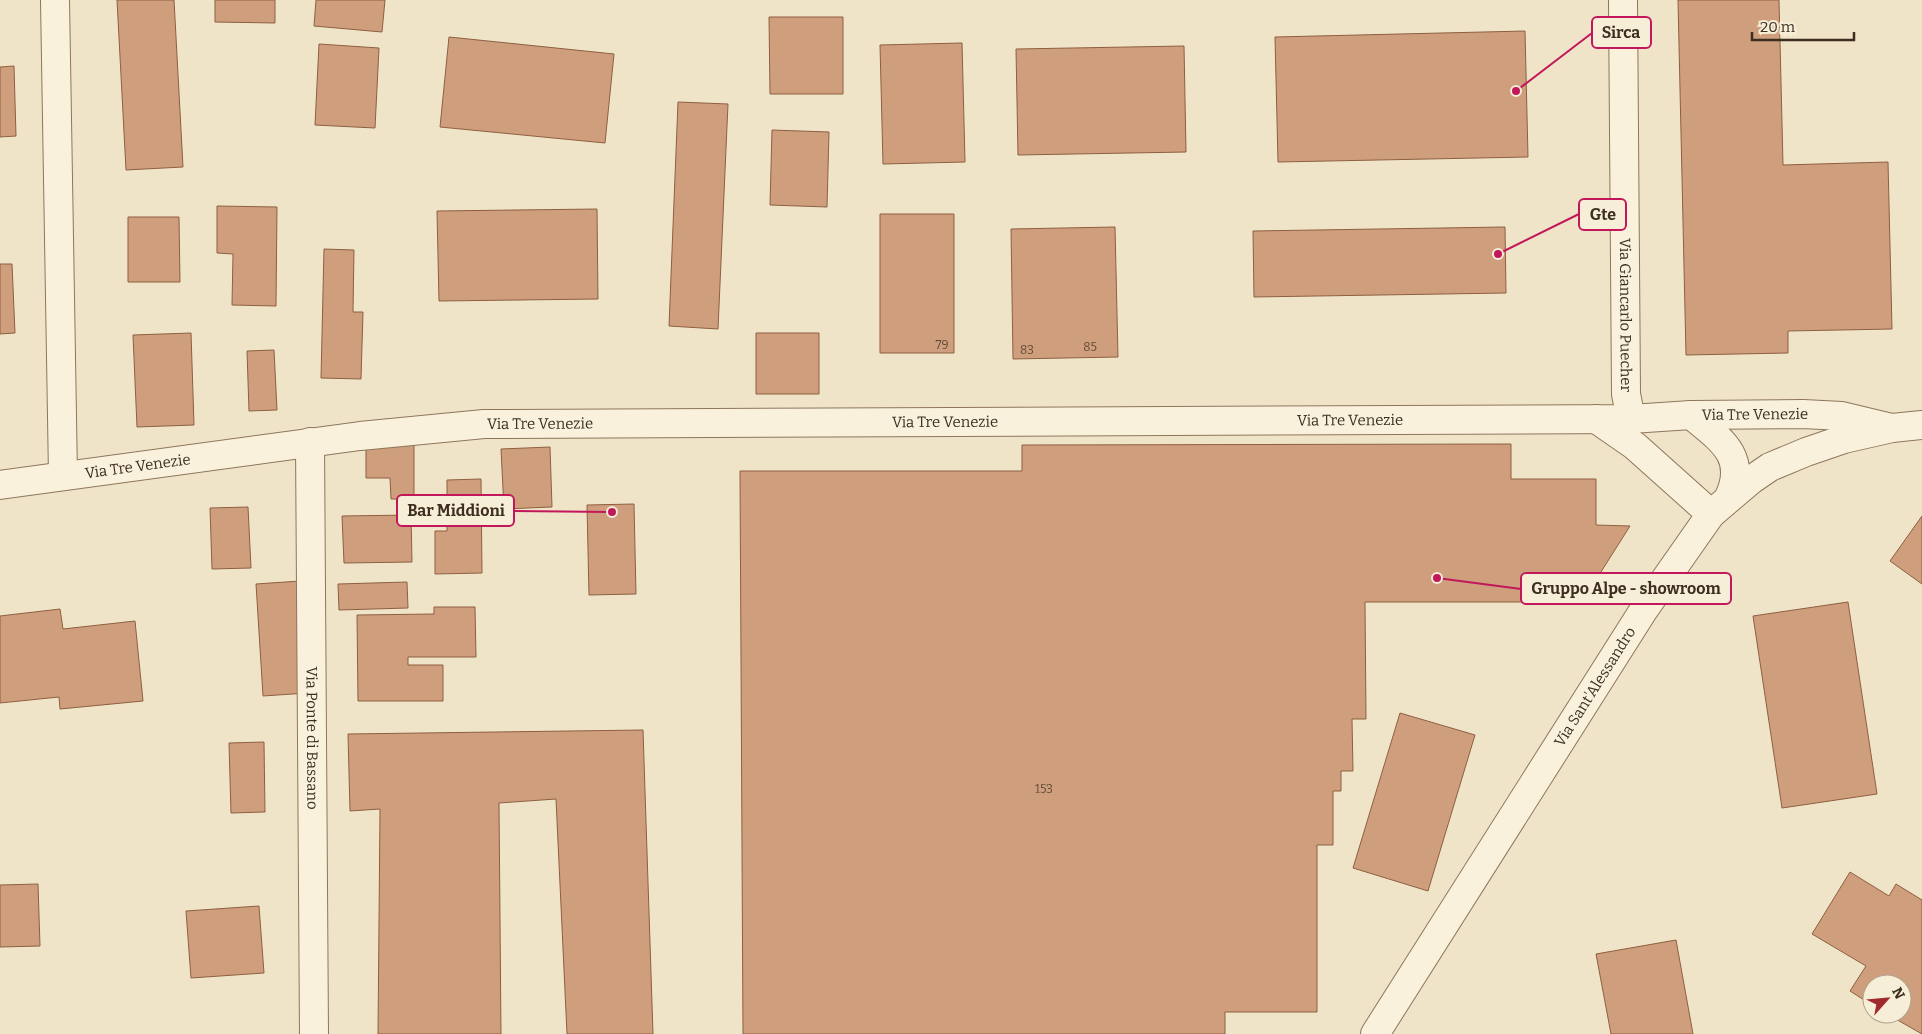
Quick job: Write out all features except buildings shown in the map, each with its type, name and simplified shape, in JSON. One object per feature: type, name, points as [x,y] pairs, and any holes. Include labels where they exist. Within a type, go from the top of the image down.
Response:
[{"type":"street","points":[[55,0],[63,476]]},
{"type":"street","name":"Via Giancarlo Puecher","points":[[1623,0],[1626,394],[1631,419]]},
{"type":"street","points":[[1596,418],[1720,506],[1735,484],[1735,473],[1730,453],[1716,436],[1691,415]]},
{"type":"street","name":"Via Tre Venezie","points":[[0,485],[310,442],[409,430],[484,424],[1631,419],[1691,415],[1822,415],[1856,419],[1892,428]]},
{"type":"street","name":"Via Sant'Alessandro","points":[[1375,1034],[1643,611],[1720,506],[1770,467],[1806,452],[1844,439],[1892,428],[1922,425]]},
{"type":"street","name":"Via Ponte di Bassano","points":[[310,442],[314,1034]]},
{"type":"place","name":"Sirca","points":[[1516,91]]},
{"type":"place","name":"Gte","points":[[1498,254]]},
{"type":"place","name":"Bar Middioni","points":[[612,512]]},
{"type":"place","name":"Gruppo Alpe - showroom","points":[[1437,578]]}]
